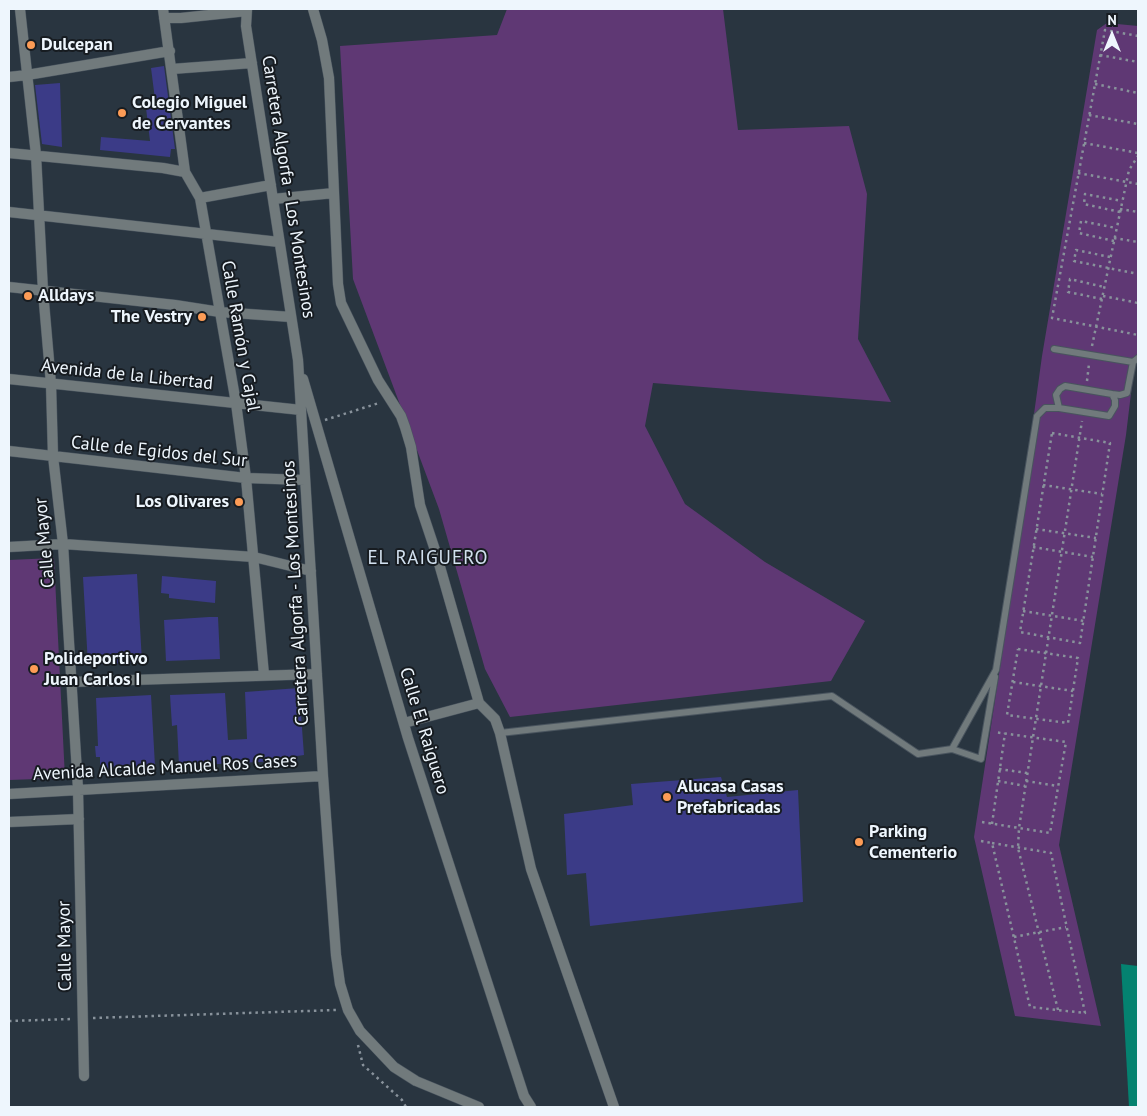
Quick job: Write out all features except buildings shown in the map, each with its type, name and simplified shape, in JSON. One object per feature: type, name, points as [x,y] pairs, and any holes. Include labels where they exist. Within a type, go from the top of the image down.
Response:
[{"type":"street","name":"Calle Mayor","points":[[20,9],[36,155],[43,291],[51,384],[53,456],[62,544],[78,789],[84,1076]]},
{"type":"street","points":[[313,9],[322,40],[328,78],[338,284],[342,303],[378,380],[401,416],[411,447],[420,506],[436,554],[478,703],[495,720],[500,733],[531,870],[614,1107]]},
{"type":"street","points":[[164,13],[181,18],[247,10]]},
{"type":"street","name":"Carretera Algorfa - Los Montesinos","points":[[247,10],[246,26],[298,360],[323,776],[336,955],[340,984],[348,1010],[360,1031],[394,1067],[416,1081],[479,1107]]},
{"type":"street","name":"Calle Ramón y Cajal","points":[[164,13],[185,172],[200,198],[236,403],[246,478],[264,675]]},
{"type":"street","points":[[9,77],[170,50]]},
{"type":"street","points":[[172,69],[252,64]]},
{"type":"street","points":[[9,153],[163,168],[185,172]]},
{"type":"street","points":[[200,198],[271,185]]},
{"type":"street","points":[[273,199],[334,193]]},
{"type":"street","points":[[9,212],[279,242]]},
{"type":"street","points":[[9,287],[175,305],[220,312],[291,318]]},
{"type":"street","name":"Calle El Raiguero","points":[[298,360],[404,723],[524,1096],[531,1107]]},
{"type":"street","name":"Avenida de la Libertad","points":[[9,379],[301,410]]},
{"type":"street","name":"Calle de Egidos del Sur","points":[[9,451],[246,478],[305,480]]},
{"type":"street","points":[[9,547],[62,544],[254,557],[311,571]]},
{"type":"street","points":[[71,682],[317,674]]},
{"type":"street","points":[[404,723],[478,703]]},
{"type":"street","name":"Avenida Alcalde Manuel Ros Cases","points":[[9,794],[323,776]]},
{"type":"street","points":[[9,822],[79,819]]},
{"type":"lane","points":[[1054,349],[1136,360],[1127,393],[1120,395],[1065,386],[1060,389],[1056,396],[1059,408]]},
{"type":"lane","points":[[500,733],[832,696],[918,754],[952,749],[981,759],[1037,416],[1045,408],[1059,408],[1109,416],[1115,406],[1112,394]]},
{"type":"lane","points":[[952,749],[996,670]]},
{"type":"path","points":[[1138,36],[1105,30],[1052,318],[1138,335]]},
{"type":"path","points":[[1100,55],[1138,62]]},
{"type":"path","points":[[1095,84],[1138,93]]},
{"type":"path","points":[[1089,115],[1138,124]]},
{"type":"path","points":[[1084,143],[1138,154],[1129,170],[1126,182],[1096,327],[1086,389]]},
{"type":"path","points":[[1078,173],[1138,184]]},
{"type":"path","points":[[1122,201],[1086,194],[1084,204],[1138,212]]},
{"type":"path","points":[[1116,228],[1081,222],[1079,233],[1138,242]]},
{"type":"path","points":[[1110,257],[1076,250],[1074,261],[1138,274]]},
{"type":"path","points":[[1104,286],[1070,279],[1068,292],[1138,303]]},
{"type":"path","points":[[316,423],[390,399]]},
{"type":"path","points":[[1058,1010],[1018,848],[1025,786],[1084,412]]},
{"type":"path","points":[[1052,433],[1080,438],[1110,443],[1080,642],[1020,632],[1052,433]]},
{"type":"path","points":[[1043,484],[1102,494]]},
{"type":"path","points":[[1036,529],[1096,538]]},
{"type":"path","points":[[1033,547],[1093,557]]},
{"type":"path","points":[[1023,611],[1084,621]]},
{"type":"path","points":[[1018,649],[1046,653],[1078,658],[1068,723],[1007,714],[1018,649]]},
{"type":"path","points":[[1012,682],[1073,691]]},
{"type":"path","points":[[982,822],[1050,833],[1066,742],[986,730]]},
{"type":"path","points":[[992,824],[1004,733]]},
{"type":"path","points":[[1000,769],[1027,773]]},
{"type":"path","points":[[998,781],[1025,786]]},
{"type":"path","points":[[1026,781],[1058,786]]},
{"type":"path","points":[[981,841],[1051,853],[1085,1013],[1030,1007],[992,843]]},
{"type":"path","points":[[1014,937],[1066,927]]},
{"type":"path","points":[[9,1022],[348,1010]]},
{"type":"path","points":[[357,1042],[363,1065],[402,1100],[406,1107]]},
{"type":"shaded area","points":[[507,9],[723,9],[738,130],[849,126],[867,194],[858,339],[891,402],[653,383],[645,426],[685,504],[765,562],[865,621],[831,681],[510,717],[485,669],[439,509],[353,279],[340,46],[497,35]]},
{"type":"shaded area","points":[[1107,23],[1138,26],[1138,351],[1135,360],[1126,435],[1059,845],[1101,1026],[1015,1016],[974,837],[1038,420],[1034,414],[1042,356],[1097,30]]},
{"type":"shaded area","name":"Polideportivo Juan Carlos I","points":[[54,558],[65,778],[9,780],[9,560]]},
{"type":"shaded area","points":[[1121,964],[1138,966],[1138,1107],[1129,1107]]},
{"type":"place","name":"Dulcepan","points":[[31,45]]},
{"type":"place","name":"Colegio Miguel de Cervantes","points":[[122,113]]},
{"type":"place","name":"Alldays","points":[[28,296]]},
{"type":"place","name":"The Vestry","points":[[202,317]]},
{"type":"place","name":"Los Olivares","points":[[239,502]]},
{"type":"place","name":"Polideportivo Juan Carlos I","points":[[34,669]]},
{"type":"place","name":"Alucasa Casas Prefabricadas","points":[[667,797]]},
{"type":"place","name":"Parking Cementerio","points":[[859,842]]},
{"type":"district","name":"EL RAIGUERO","points":[[428,559]]}]
